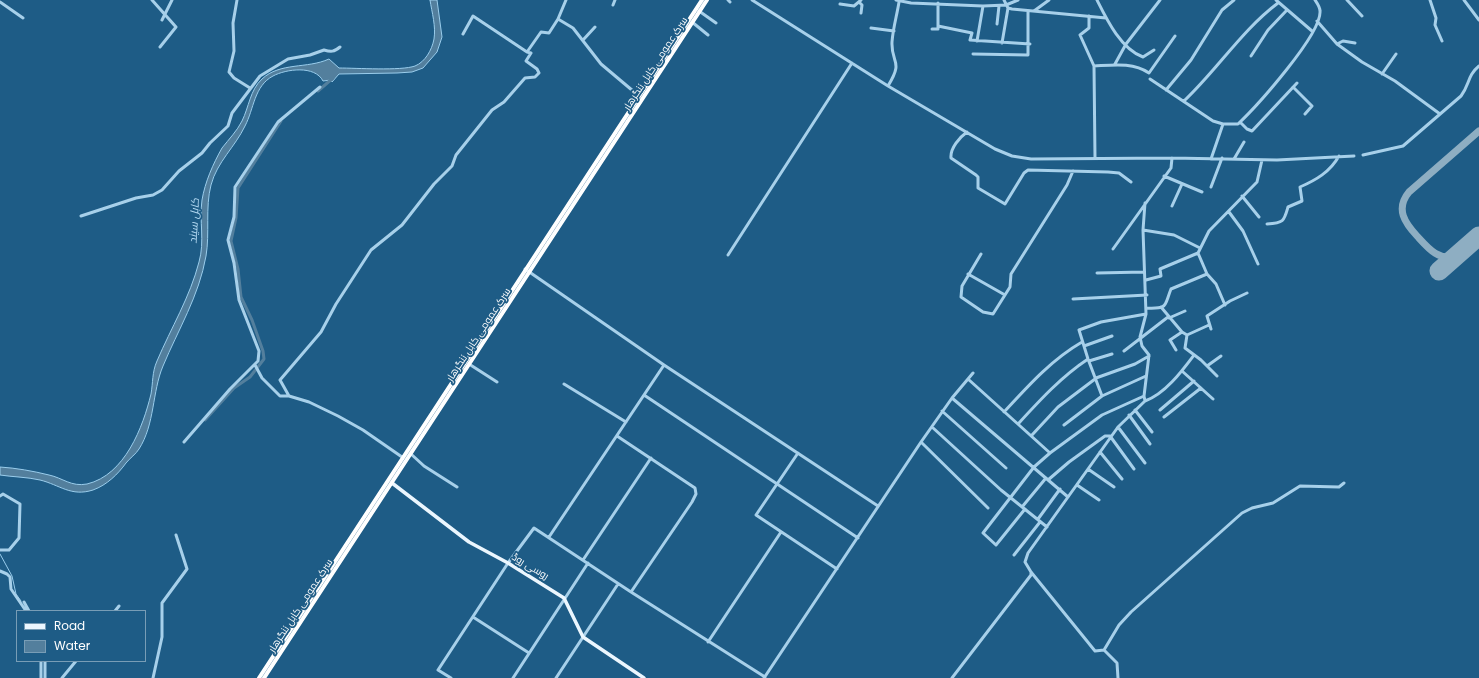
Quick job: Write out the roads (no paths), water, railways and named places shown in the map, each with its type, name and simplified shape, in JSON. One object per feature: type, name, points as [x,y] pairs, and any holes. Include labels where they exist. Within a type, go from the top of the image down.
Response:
[{"type":"highway","name":"سرک عمومی کابل ننگرهار","points":[[259,678],[286,641],[411,454],[443,399],[525,269],[702,0]]},
{"type":"highway","name":"سرک عمومی کابل ننگرهار","points":[[264,678],[402,457],[469,364],[706,0]]},
{"type":"main road","name":"روسی روڈ","points":[[392,483],[469,542],[508,563],[564,598]]},
{"type":"main road","points":[[564,598],[584,637],[644,678]]},
{"type":"street","points":[[152,0],[176,27],[160,47]]},
{"type":"street","points":[[162,20],[165,16],[167,7],[172,0]]},
{"type":"street","points":[[237,0],[233,23],[234,51],[229,72],[234,78],[250,88]]},
{"type":"street","points":[[527,52],[541,32],[549,33],[558,19],[566,0]]},
{"type":"street","points":[[613,4],[615,0]]},
{"type":"street","points":[[752,0],[835,51],[888,86],[995,149],[1012,156],[1031,159],[1222,158],[1262,160],[1354,156]]},
{"type":"street","points":[[1002,43],[1007,7],[1004,0]]},
{"type":"street","points":[[1007,7],[1018,0]]},
{"type":"street","points":[[1034,11],[1049,0]]},
{"type":"street","points":[[1097,0],[1117,35],[1137,55],[1144,57],[1154,50]]},
{"type":"street","points":[[1115,64],[1126,44],[1160,0]]},
{"type":"street","points":[[1166,90],[1191,60],[1222,10],[1234,0]]},
{"type":"street","points":[[1276,0],[1278,4],[1312,31]]},
{"type":"street","points":[[1150,79],[1213,121],[1223,124],[1238,124],[1277,82],[1302,51],[1312,31],[1317,25],[1320,12],[1315,0]]},
{"type":"street","points":[[1347,0],[1362,16]]},
{"type":"street","points":[[1430,0],[1436,18],[1435,25],[1442,41]]},
{"type":"street","points":[[1464,0],[1479,20]]},
{"type":"street","points":[[840,4],[854,6],[860,1],[862,5],[860,13]]},
{"type":"street","points":[[888,86],[896,71],[897,62],[892,42],[898,1],[999,6],[1028,11],[1106,18]]},
{"type":"street","points":[[0,2],[23,18]]},
{"type":"street","points":[[932,28],[938,29],[938,3]]},
{"type":"street","points":[[1184,101],[1206,80],[1262,16],[1278,4]]},
{"type":"street","points":[[977,41],[983,6]]},
{"type":"street","points":[[997,24],[999,6]]},
{"type":"street","points":[[1251,56],[1268,30],[1287,10]]},
{"type":"street","points":[[699,11],[716,23]]},
{"type":"street","points":[[973,54],[1028,55],[1030,44],[1028,11]]},
{"type":"street","points":[[288,397],[280,380],[321,332],[336,304],[371,250],[402,225],[434,184],[452,166],[456,155],[492,110],[504,102],[525,78],[536,77],[539,73],[537,69],[526,61],[531,53],[527,52],[473,16],[463,34]]},
{"type":"street","points":[[1089,16],[1089,28],[1080,35],[1094,66],[1095,158]]},
{"type":"street","points":[[558,19],[573,28],[601,64],[639,96]]},
{"type":"street","points":[[1317,21],[1337,44],[1382,74],[1396,81],[1440,114]]},
{"type":"street","points":[[692,22],[708,35]]},
{"type":"street","points":[[583,40],[591,33],[595,26]]},
{"type":"street","points":[[938,26],[972,33],[970,40],[1030,44]]},
{"type":"street","points":[[870,28],[894,31]]},
{"type":"street","points":[[1094,66],[1115,64],[1136,66],[1149,73],[1175,36]]},
{"type":"street","points":[[1337,44],[1343,41],[1355,43]]},
{"type":"street","points":[[80,216],[136,198],[153,195],[162,190],[179,171],[202,153],[228,126],[232,113],[260,76],[288,59],[310,55],[324,50],[330,52],[335,51],[340,47]]},
{"type":"street","points":[[1382,74],[1396,54]]},
{"type":"street","points":[[728,255],[852,63]]},
{"type":"street","points":[[1363,155],[1403,146],[1460,96],[1467,86],[1470,74],[1479,66]]},
{"type":"street","points":[[1240,122],[1247,129],[1252,130],[1297,83]]},
{"type":"street","points":[[184,442],[230,389],[258,361],[259,351],[239,300],[234,263],[228,240],[234,217],[235,187],[278,122],[320,87]]},
{"type":"street","points":[[1293,87],[1312,106],[1306,114]]},
{"type":"street","points":[[1211,158],[1223,124]]},
{"type":"street","points":[[967,132],[958,141],[950,154],[951,158],[976,175],[978,178],[978,188],[1005,204],[1028,170],[1119,174],[1131,182]]},
{"type":"street","points":[[1234,159],[1244,142]]},
{"type":"street","points":[[1268,224],[1280,223],[1287,216],[1288,207],[1302,201],[1300,187],[1316,180],[1331,167],[1339,156]]},
{"type":"street","points":[[1113,249],[1171,168],[1172,158]]},
{"type":"street","points":[[1211,187],[1222,158]]},
{"type":"street","points":[[1226,305],[1216,284],[1207,274],[1198,253],[1209,232],[1257,182],[1262,160]]},
{"type":"street","points":[[981,254],[962,286],[961,297],[983,312],[993,314],[1010,287],[1011,274],[1067,185],[1073,171]]},
{"type":"street","points":[[1164,176],[1202,192]]},
{"type":"street","points":[[1172,206],[1182,184]]},
{"type":"street","points":[[1242,196],[1259,217]]},
{"type":"street","points":[[1145,203],[1143,230],[1144,272],[1147,295],[1146,314],[1140,337],[1141,343],[1149,356],[1144,396],[1145,401]]},
{"type":"street","points":[[1229,212],[1243,232],[1258,264]]},
{"type":"street","points":[[1143,230],[1174,235],[1200,248]]},
{"type":"street","points":[[1146,280],[1159,278],[1161,276],[1160,269],[1198,253]]},
{"type":"street","points":[[525,269],[664,365],[878,506]]},
{"type":"street","points":[[1097,273],[1144,272]]},
{"type":"street","points":[[968,274],[1005,295]]},
{"type":"street","points":[[1146,308],[1161,307],[1168,302],[1171,289],[1207,274]]},
{"type":"street","points":[[1187,335],[1210,327],[1207,316],[1247,293]]},
{"type":"street","points":[[1073,299],[1147,295]]},
{"type":"street","points":[[1161,307],[1169,318],[1182,332],[1187,335]]},
{"type":"street","points":[[1124,351],[1140,337],[1169,318],[1185,311]]},
{"type":"street","points":[[1102,396],[1079,333],[1082,329],[1101,322],[1146,314]]},
{"type":"street","points":[[1176,350],[1170,340],[1182,332]]},
{"type":"street","points":[[1187,335],[1185,348],[1217,376]]},
{"type":"street","points":[[1084,346],[1112,336]]},
{"type":"street","points":[[1004,412],[1034,380],[1063,353],[1082,342]]},
{"type":"street","points":[[1018,424],[1049,390],[1074,368],[1088,360],[1112,354]]},
{"type":"street","points":[[1104,650],[1095,651],[1031,572],[1025,562],[1026,558],[1118,428],[1129,415],[1145,401],[1160,392],[1182,371],[1194,355]]},
{"type":"street","points":[[1032,435],[1058,408],[1096,378],[1135,364],[1149,356]]},
{"type":"street","points":[[1207,366],[1221,356]]},
{"type":"street","points":[[469,364],[497,382]]},
{"type":"street","points":[[255,365],[267,384],[280,396],[309,402],[348,421],[402,457]]},
{"type":"street","points":[[549,537],[664,365]]},
{"type":"street","points":[[1182,371],[1213,399]]},
{"type":"street","points":[[451,678],[438,670],[508,563],[534,528],[618,584],[765,677],[942,411],[973,373]]},
{"type":"street","points":[[1064,425],[1102,396],[1146,376]]},
{"type":"street","points":[[968,379],[1032,435],[1050,453]]},
{"type":"street","points":[[1160,410],[1194,381]]},
{"type":"street","points":[[564,384],[626,422]]},
{"type":"street","points":[[1164,417],[1201,388]]},
{"type":"street","points":[[644,395],[858,538]]},
{"type":"street","points":[[1134,469],[1110,436],[1105,436],[1047,479],[995,544],[983,533],[1034,467],[1050,453],[1102,415],[1144,396]]},
{"type":"street","points":[[952,398],[1068,497]]},
{"type":"street","points":[[1135,410],[1152,432]]},
{"type":"street","points":[[942,411],[1006,468]]},
{"type":"street","points":[[1129,415],[1150,444]]},
{"type":"street","points":[[932,427],[1010,498],[1047,527]]},
{"type":"street","points":[[1118,428],[1145,463]]},
{"type":"street","points":[[617,436],[695,488],[696,494],[631,592]]},
{"type":"street","points":[[921,442],[988,508]]},
{"type":"street","points":[[1100,452],[1122,479]]},
{"type":"street","points":[[798,453],[756,516],[838,569]]},
{"type":"street","points":[[411,454],[424,466],[458,487]]},
{"type":"street","points":[[583,560],[651,458]]},
{"type":"street","points":[[1088,469],[1114,487]]},
{"type":"street","points":[[1104,650],[1119,625],[1131,612],[1242,513],[1252,508],[1273,503],[1300,486],[1339,487],[1344,483]]},
{"type":"street","points":[[1077,485],[1099,500]]},
{"type":"street","points":[[1014,555],[1060,489]]},
{"type":"street","points":[[0,496],[2,494],[20,504],[19,538],[9,550],[0,550]]},
{"type":"street","points":[[708,642],[781,532]]},
{"type":"street","points":[[154,678],[162,637],[162,603],[187,569],[176,535]]},
{"type":"street","points":[[513,678],[588,563]]},
{"type":"street","points":[[0,571],[10,577],[11,589],[25,610]]},
{"type":"street","points":[[952,678],[1031,575],[1031,572]]},
{"type":"street","points":[[556,678],[618,584]]},
{"type":"street","points":[[24,602],[28,610]]},
{"type":"street","points":[[116,610],[119,606]]},
{"type":"street","points":[[472,617],[529,653]]},
{"type":"street","points":[[1104,650],[1117,663],[1118,678]]},
{"type":"street","points":[[41,662],[41,678]]},
{"type":"street","points":[[45,662],[45,678]]},
{"type":"street","points":[[68,678],[63,676],[75,662]]},
{"type":"water","points":[[430,0],[437,0],[442,37],[437,52],[423,68],[412,72],[339,74],[332,82],[331,80],[323,81],[314,72],[292,70],[273,76],[267,80],[258,92],[241,134],[217,169],[211,185],[209,194],[208,238],[203,271],[188,312],[159,376],[151,419],[144,439],[136,453],[116,475],[107,482],[98,488],[85,492],[66,490],[35,479],[0,475],[0,467],[6,467],[54,476],[67,482],[81,485],[100,479],[112,471],[122,460],[137,435],[143,421],[151,394],[155,365],[191,288],[199,262],[202,246],[201,208],[207,180],[222,148],[242,121],[252,93],[258,83],[269,74],[277,70],[312,64],[329,59],[339,68],[389,69],[415,66],[422,62],[428,55],[434,39],[434,24]]},
{"type":"waterway","points":[[318,91],[333,78]]},
{"type":"waterway","points":[[205,420],[234,388],[250,377],[264,359],[263,351],[252,320],[241,297],[238,269],[231,241],[236,218],[238,188],[281,121]]},
{"type":"waterway","points":[[0,554],[12,576],[16,594],[21,601]]},
{"type":"water label","name":"کابل سيند","points":[[195,221]]}]
